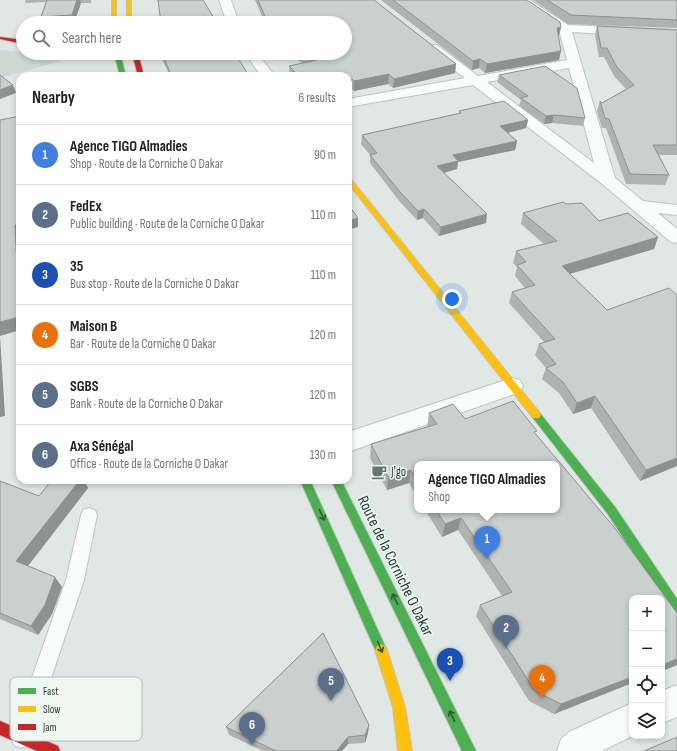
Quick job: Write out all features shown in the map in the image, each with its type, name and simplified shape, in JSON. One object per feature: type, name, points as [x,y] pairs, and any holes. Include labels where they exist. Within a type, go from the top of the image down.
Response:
[{"type":"main road","points":[[114,0],[114,16]]},
{"type":"main road","points":[[129,0],[130,16]]},
{"type":"main road","points":[[0,38],[16,41]]},
{"type":"main road","points":[[119,60],[122,72]]},
{"type":"main road","points":[[137,60],[140,72]]},
{"type":"main road","points":[[352,184],[610,510],[677,609]]},
{"type":"main road","points":[[307,484],[382,650],[395,687],[404,733],[405,751]]},
{"type":"main road","name":"Route de la Corniche O Dakar","points":[[338,484],[469,751]]},
{"type":"main road","points":[[0,728],[10,733]]},
{"type":"main road","points":[[28,741],[53,751]]},
{"type":"street","points":[[225,0],[231,16]]},
{"type":"street","points":[[522,0],[565,28],[677,34]]},
{"type":"street","points":[[565,28],[607,180]]},
{"type":"street","points":[[419,37],[607,180],[677,238]]},
{"type":"street","points":[[256,60],[265,72]]},
{"type":"street","points":[[352,102],[574,63]]},
{"type":"street","points":[[639,206],[677,210]]},
{"type":"street","points":[[352,441],[512,386]]},
{"type":"street","points":[[665,706],[677,701]]},
{"type":"street","points":[[573,751],[581,744],[629,720]]},
{"type":"lane","points":[[42,677],[76,580],[89,515]]},
{"type":"shaded area","points":[[0,50],[16,51],[16,60],[61,61],[22,72],[16,72],[16,74],[0,78]]},
{"type":"building","points":[[47,0],[77,0],[72,15],[41,16]]},
{"type":"building","points":[[158,0],[203,0],[213,16],[160,16]]},
{"type":"building","points":[[258,0],[374,0],[456,64],[394,79],[389,74],[354,81],[352,79],[352,72],[295,72],[289,66],[317,60],[352,60],[352,16],[265,16]]},
{"type":"building","points":[[393,0],[527,0],[560,22],[561,27],[557,28],[561,51],[487,64],[480,59],[473,61]]},
{"type":"building","points":[[547,0],[677,0],[677,20],[571,15]]},
{"type":"building","points":[[597,26],[677,30],[677,145],[653,145],[669,175],[630,174],[609,119],[605,118],[600,101],[602,103],[634,85],[617,67],[607,48],[601,48]]},
{"type":"building","points":[[165,60],[239,60],[247,72],[170,72]]},
{"type":"building","points":[[545,66],[577,88],[585,118],[554,115],[546,116],[521,98],[528,96],[499,75]]},
{"type":"building","points":[[0,75],[13,85],[0,90]]},
{"type":"building","points":[[504,101],[528,120],[500,126],[517,141],[453,155],[458,161],[437,166],[487,214],[441,227],[424,209],[418,211],[401,193],[370,155],[377,153],[362,135],[461,113],[459,111]]},
{"type":"building","points":[[16,117],[16,318],[0,322],[0,120]]},
{"type":"building","points":[[563,202],[566,204],[582,203],[599,221],[628,213],[658,237],[562,266],[607,310],[669,288],[677,295],[677,458],[646,470],[595,396],[577,403],[563,382],[546,368],[556,364],[539,344],[555,339],[512,292],[535,285],[517,265],[526,262],[516,251],[557,241],[523,213]]},
{"type":"building","points":[[352,210],[358,218],[352,220]]},
{"type":"building","points":[[513,401],[537,431],[534,432],[558,461],[414,461],[414,475],[411,470],[388,477],[371,444],[437,424],[429,413],[453,404],[465,419]]},
{"type":"building","points":[[560,463],[614,527],[664,595],[629,595],[629,678],[561,704],[535,691],[480,605],[512,592],[461,518],[445,524],[438,513],[560,513]]},
{"type":"building","points":[[0,481],[39,496],[49,484],[77,484],[16,561],[55,577],[45,605],[31,626],[0,613]]},
{"type":"building","points":[[665,597],[677,613],[677,659],[665,664]]},
{"type":"building","points":[[323,633],[369,725],[365,735],[348,737],[337,751],[276,751],[226,727]]},
{"type":"building","points":[[677,737],[677,751],[644,751]]},
{"type":"traffic: fast","points":[[119,60],[122,72]]},
{"type":"traffic: fast","points":[[536,415],[611,510],[677,609]]},
{"type":"traffic: fast","points":[[307,484],[381,650]]},
{"type":"traffic: fast","points":[[338,484],[469,751]]},
{"type":"traffic: slow","points":[[114,0],[114,16]]},
{"type":"traffic: slow","points":[[129,0],[129,16]]},
{"type":"traffic: slow","points":[[352,184],[536,415]]},
{"type":"traffic: slow","points":[[381,650],[399,707],[405,751]]},
{"type":"traffic: jam","points":[[0,38],[16,41]]},
{"type":"traffic: jam","points":[[137,60],[140,72]]},
{"type":"traffic: jam","points":[[0,728],[10,732]]},
{"type":"traffic: jam","points":[[30,741],[53,751]]},
{"type":"place","name":"J'go","points":[[379,472]]},
{"type":"place","name":"Agence TIGO Almadies","points":[[487,559]]},
{"type":"place","name":"FedEx","points":[[506,648]]},
{"type":"place","name":"35","points":[[450,681]]},
{"type":"place","name":"Maison B","points":[[542,698]]},
{"type":"place","name":"SGBS","points":[[331,701]]},
{"type":"place","name":"Axa Sénégal","points":[[252,745]]}]
